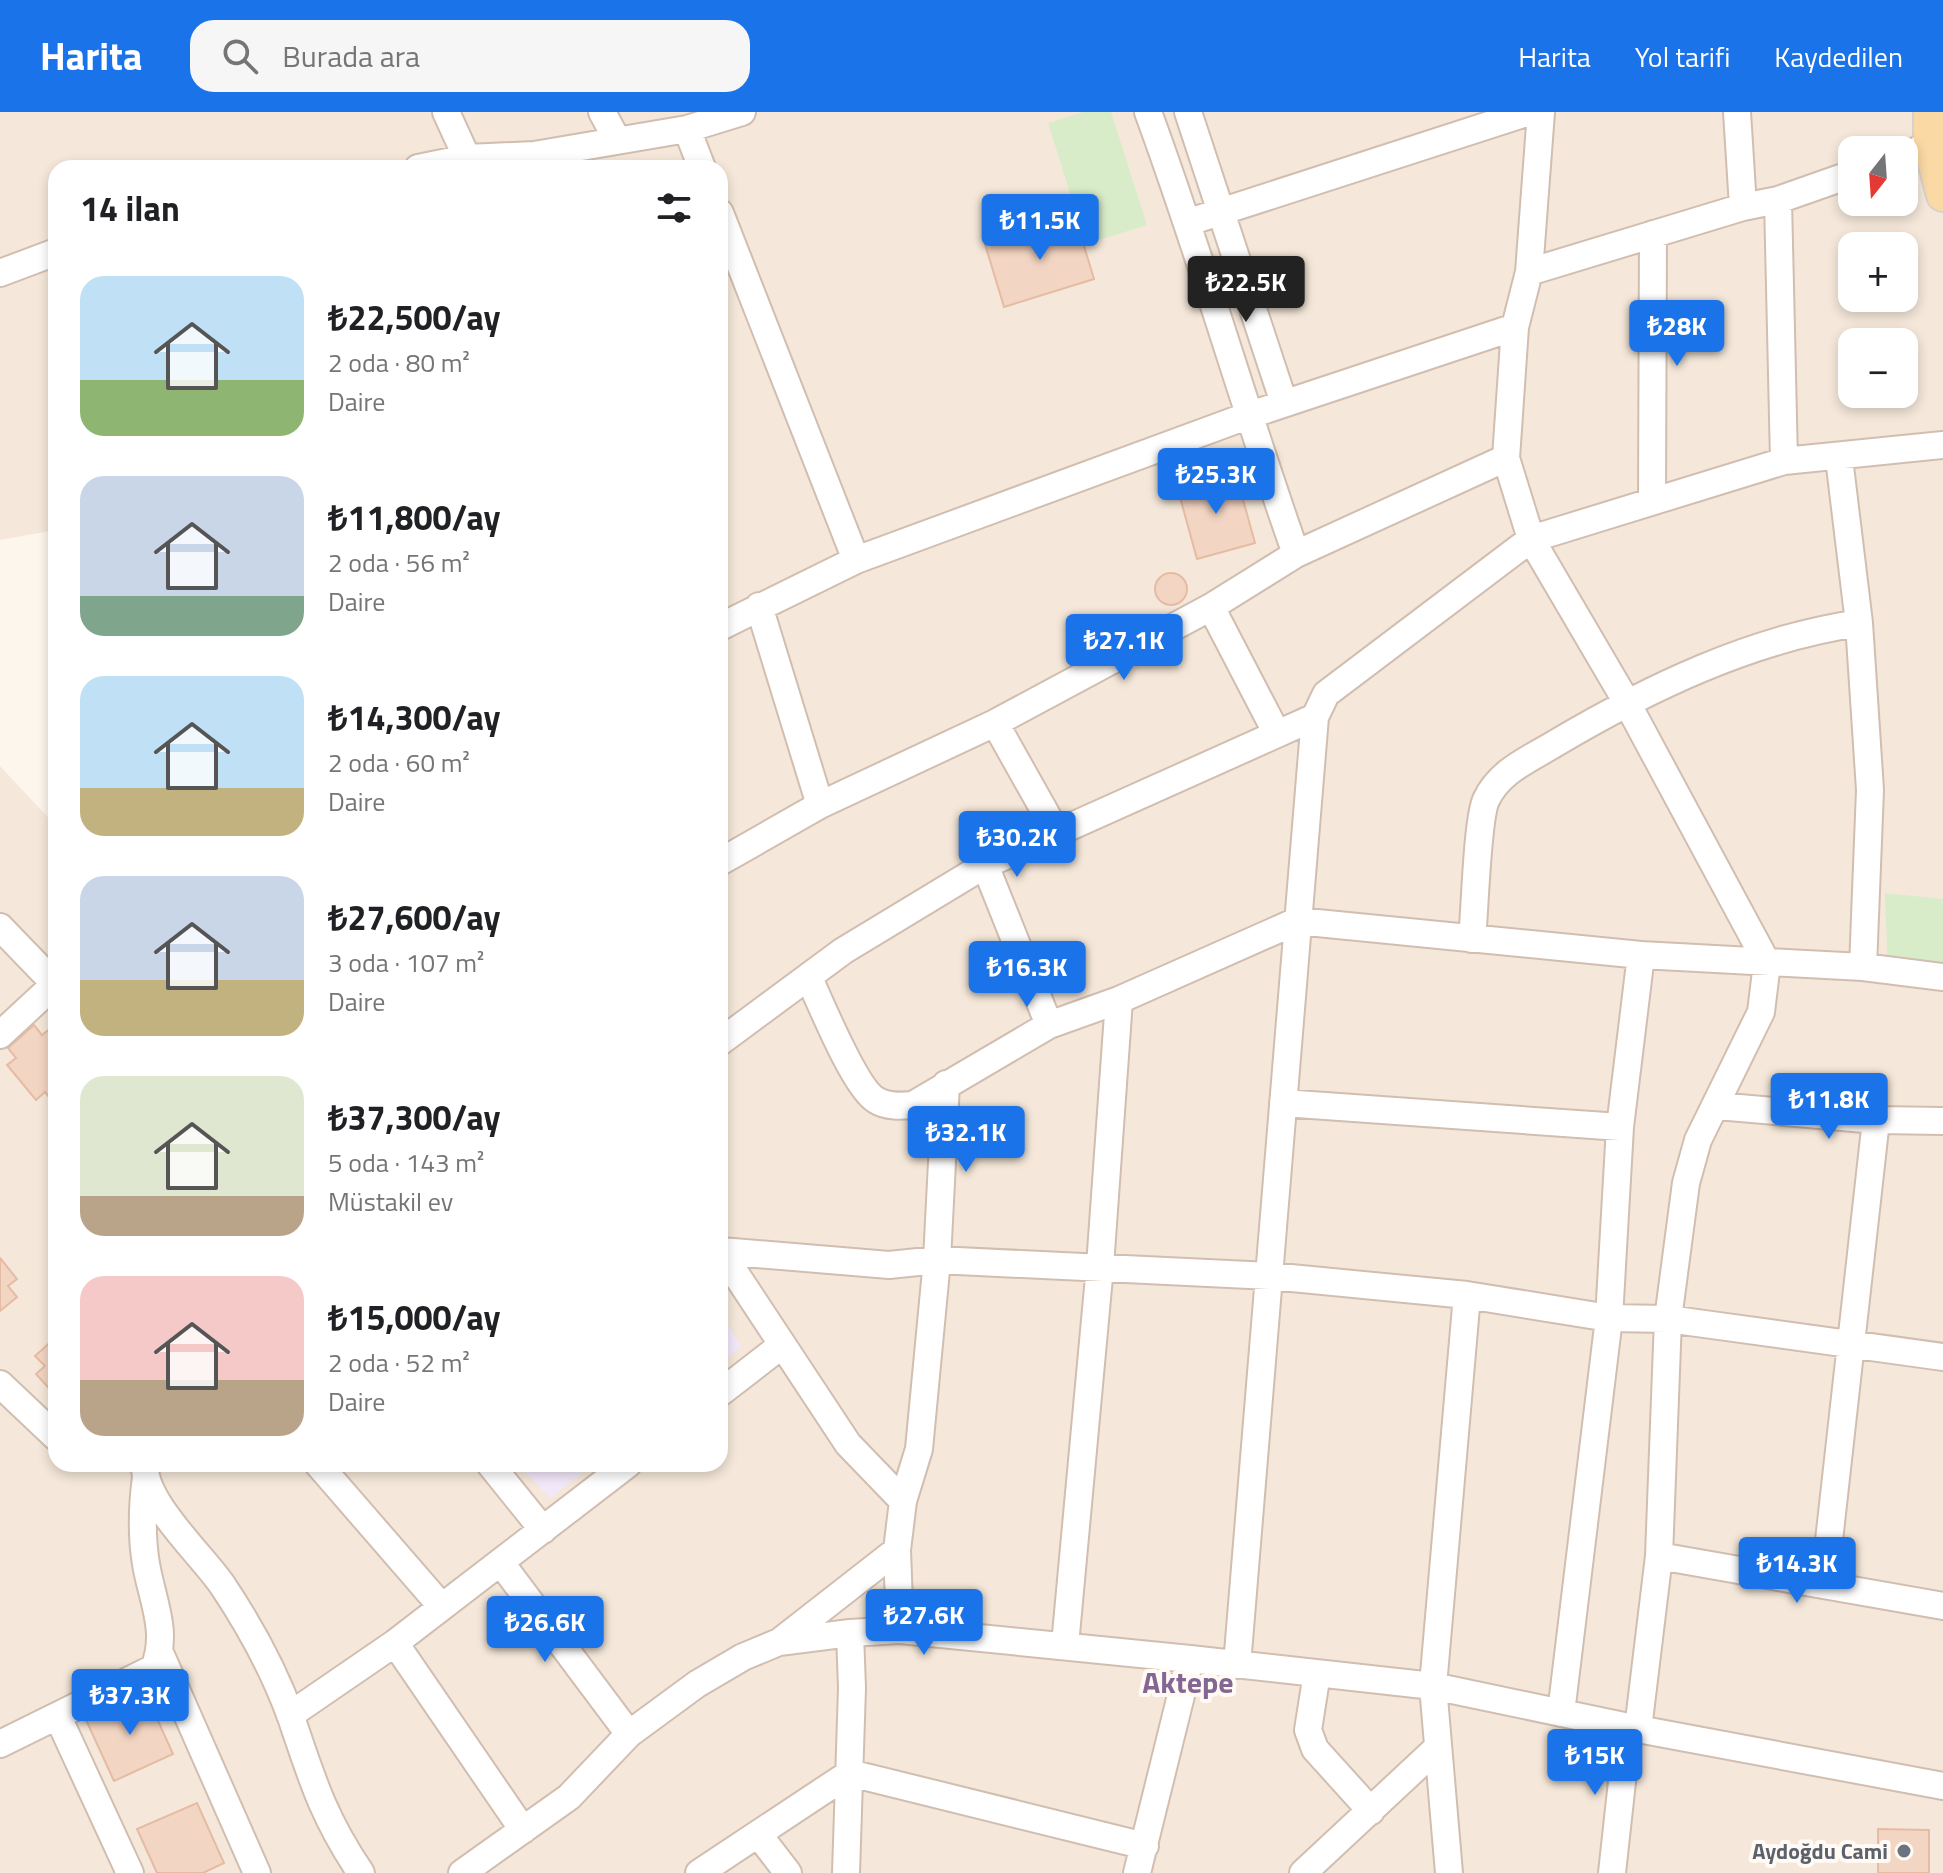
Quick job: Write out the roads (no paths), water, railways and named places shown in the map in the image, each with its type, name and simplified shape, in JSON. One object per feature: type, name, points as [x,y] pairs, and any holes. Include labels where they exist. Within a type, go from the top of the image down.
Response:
[{"type":"main road","points":[[1918,148],[1930,112]]},
{"type":"main road","points":[[1918,153],[1943,195]]},
{"type":"street","points":[[446,112],[467,158]]},
{"type":"street","points":[[602,112],[616,138]]},
{"type":"street","points":[[540,160],[616,138],[687,129],[742,112]]},
{"type":"street","points":[[1148,112],[1189,222],[1247,416],[1296,554]]},
{"type":"street","points":[[1188,112],[1284,403]]},
{"type":"street","points":[[1189,222],[1529,112]]},
{"type":"street","points":[[1541,112],[1529,272],[1515,327],[1506,458],[1531,539],[1626,701],[1767,963],[1761,1012],[1698,1140],[1686,1183],[1668,1319],[1659,1556],[1612,1873]]},
{"type":"street","points":[[1737,112],[1743,207]]},
{"type":"street","points":[[687,129],[699,160]]},
{"type":"street","points":[[457,160],[514,160]]},
{"type":"street","points":[[1529,272],[1743,207],[1778,200],[1838,179]]},
{"type":"street","points":[[1778,200],[1784,461]]},
{"type":"street","points":[[728,233],[856,560]]},
{"type":"street","points":[[1652,501],[1653,234]]},
{"type":"street","points":[[0,273],[48,255]]},
{"type":"street","points":[[728,623],[856,560],[1247,416],[1515,327]]},
{"type":"street","points":[[1237,1665],[1315,717],[1326,694],[1531,539],[1784,461],[1839,458],[1943,445]]},
{"type":"street","points":[[728,857],[820,805],[995,723],[1211,607],[1296,554],[1506,458]]},
{"type":"street","points":[[1839,458],[1859,623],[1870,790],[1863,967]]},
{"type":"street","points":[[759,606],[820,805]]},
{"type":"street","points":[[1211,607],[1277,734]]},
{"type":"street","points":[[1472,939],[1485,802],[1500,777],[1626,701],[1737,655],[1818,629],[1859,623]]},
{"type":"street","points":[[728,1036],[843,951],[985,865],[1058,835],[1315,717]]},
{"type":"street","points":[[995,723],[1058,835]]},
{"type":"street","points":[[985,865],[1049,1025]]},
{"type":"street","points":[[809,978],[861,1085],[875,1100],[894,1106],[913,1105],[1049,1025],[1119,1000],[1297,921],[1641,955],[1863,967],[1943,977]]},
{"type":"street","points":[[0,927],[48,976]]},
{"type":"street","points":[[1561,1713],[1609,1318],[1620,1127],[1641,955]]},
{"type":"street","points":[[0,1035],[48,991]]},
{"type":"street","points":[[1065,1645],[1100,1266],[1119,1000]]},
{"type":"street","points":[[900,1630],[897,1550],[903,1501],[919,1449],[937,1260],[946,1084]]},
{"type":"street","points":[[1283,1103],[1620,1127]]},
{"type":"street","points":[[1717,1106],[1876,1120],[1943,1121]]},
{"type":"street","points":[[1824,1585],[1876,1120]]},
{"type":"street","points":[[728,1252],[889,1265],[937,1260],[1270,1276],[1467,1295],[1609,1318],[1668,1319],[1943,1357]]},
{"type":"street","points":[[728,1263],[848,1444],[903,1501]]},
{"type":"street","points":[[1449,1873],[1433,1686],[1467,1295]]},
{"type":"street","points":[[728,1387],[782,1345]]},
{"type":"street","points":[[0,1384],[48,1429]]},
{"type":"street","points":[[0,1744],[154,1668],[160,1653],[161,1624],[146,1565],[141,1518],[141,1472]]},
{"type":"street","points":[[142,1472],[148,1488],[223,1585],[290,1715],[322,1810],[361,1873]]},
{"type":"street","points":[[325,1472],[442,1607]]},
{"type":"street","points":[[496,1472],[543,1530]]},
{"type":"street","points":[[290,1715],[395,1643],[618,1472]]},
{"type":"street","points":[[462,1873],[569,1797],[629,1734],[697,1684],[743,1657],[779,1642],[897,1550]]},
{"type":"street","points":[[1659,1556],[1943,1606]]},
{"type":"street","points":[[501,1563],[629,1734]]},
{"type":"street","points":[[779,1642],[900,1630],[1433,1686],[1633,1728],[1943,1786]]},
{"type":"street","points":[[846,1873],[850,1633]]},
{"type":"street","points":[[395,1643],[523,1830]]},
{"type":"street","points":[[160,1653],[257,1873]]},
{"type":"street","points":[[1137,1873],[1171,1723],[1190,1659]]},
{"type":"street","points":[[1317,1673],[1308,1730],[1315,1749],[1371,1811]]},
{"type":"street","points":[[58,1717],[130,1873]]},
{"type":"street","points":[[1303,1873],[1436,1749]]},
{"type":"street","points":[[699,1873],[850,1773],[1145,1846]]},
{"type":"street","points":[[758,1834],[788,1873]]},
{"type":"place","name":"Aydoğdu Cami","points":[[1904,1851]]},
{"type":"district","name":"Aktepe","points":[[1188,1682]]}]
